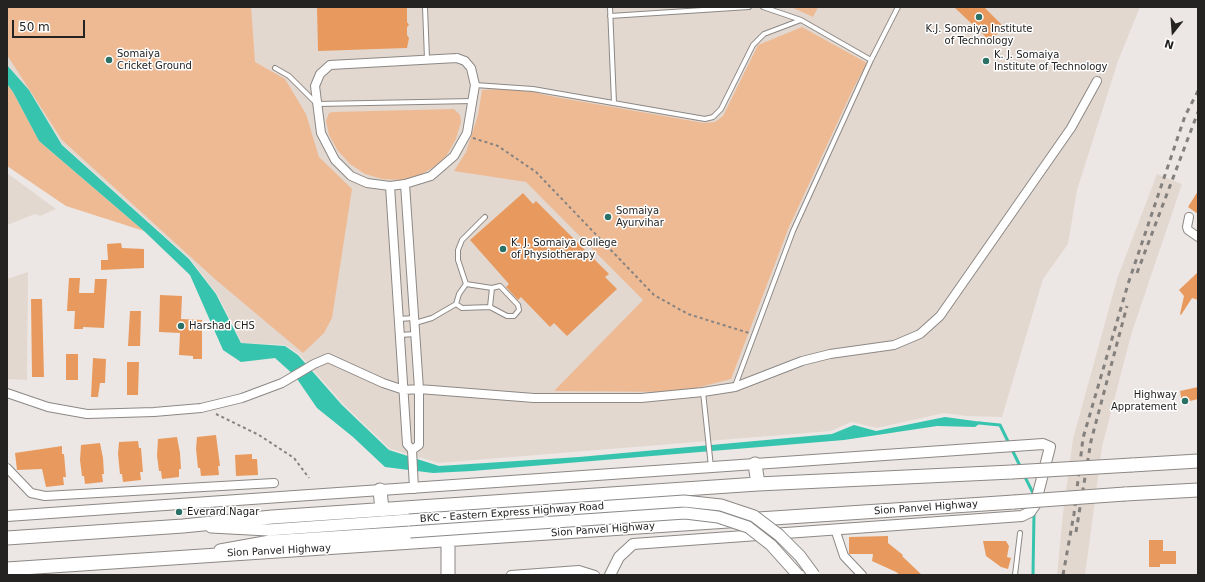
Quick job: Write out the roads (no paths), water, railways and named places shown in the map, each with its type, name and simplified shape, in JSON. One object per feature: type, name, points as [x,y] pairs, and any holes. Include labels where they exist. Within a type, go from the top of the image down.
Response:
[{"type":"highway","points":[[7,538],[758,484],[1012,472],[1198,461]]},
{"type":"highway","points":[[755,464],[758,484]]},
{"type":"highway","points":[[380,490],[382,510]]},
{"type":"highway","name":"Sion Panvel Highway","points":[[7,569],[1198,490]]},
{"type":"highway","points":[[448,540],[448,575]]},
{"type":"main road","name":"BKC - Eastern Express Highway Road","points":[[183,526],[268,530],[684,501],[721,505],[754,516],[779,535],[800,556],[814,575]]},
{"type":"main road","name":"BKC - Eastern Express Highway Road","points":[[185,556],[270,541],[685,513],[718,517],[748,527],[771,545],[798,575]]},
{"type":"street","points":[[457,58],[465,61],[471,68],[475,85],[474,101],[466,136],[454,156],[431,176],[405,184],[390,186],[367,183],[351,176],[335,160],[321,133],[315,86],[320,74],[330,65],[457,58]]},
{"type":"street","points":[[7,393],[48,407],[87,414],[154,412],[201,408],[242,398],[295,376],[328,358],[383,383],[404,390],[419,389],[534,398],[641,398],[704,392],[735,386],[802,361],[830,354],[894,345],[920,334],[940,316],[1071,128],[1097,81]]},
{"type":"street","points":[[405,184],[419,389],[419,445],[413,453]]},
{"type":"street","points":[[390,186],[407,444],[413,453],[414,489]]},
{"type":"street","points":[[1189,217],[1187,227],[1188,230],[1198,237]]},
{"type":"street","points":[[7,516],[380,490],[414,489],[1042,444],[1050,447],[1032,509],[1013,518],[632,544],[619,557],[610,575]]},
{"type":"street","points":[[7,468],[31,493],[46,496],[274,483]]},
{"type":"street","points":[[835,530],[844,556],[862,575]]},
{"type":"street","points":[[511,575],[579,570],[594,575]]},
{"type":"lane","points":[[425,7],[427,60]]},
{"type":"lane","points":[[610,7],[614,103]]},
{"type":"lane","points":[[610,16],[749,7]]},
{"type":"lane","points":[[763,7],[801,20],[872,60]]},
{"type":"lane","points":[[735,386],[793,231],[898,7]]},
{"type":"lane","points":[[475,85],[533,89],[705,119],[713,117],[721,109],[753,45],[764,34],[801,20]]},
{"type":"lane","points":[[275,68],[289,76],[317,104],[474,101]]},
{"type":"lane","points":[[466,284],[458,260],[458,250],[462,240],[485,217]]},
{"type":"lane","points":[[456,304],[462,308],[490,307],[507,316],[514,316],[519,310],[518,305],[500,286],[492,288],[466,284]]},
{"type":"lane","points":[[399,319],[414,321],[432,318],[456,304],[459,294],[466,284]]},
{"type":"lane","points":[[490,307],[492,288]]},
{"type":"lane","points":[[400,335],[415,334]]},
{"type":"lane","points":[[704,392],[711,468]]},
{"type":"lane","points":[[1015,575],[1020,533]]},
{"type":"waterway","points":[[979,423],[1000,425],[1021,468]]},
{"type":"waterway","points":[[1024,475],[1034,495]]},
{"type":"waterway","points":[[1033,575],[1034,513]]},
{"type":"railway","points":[[1063,575],[1074,514],[1083,438],[1128,284],[1185,116],[1198,91]]},
{"type":"railway","points":[[1137,273],[1198,112]]},
{"type":"railway","points":[[1076,532],[1091,441],[1127,306]]},
{"type":"place","name":"K.J. Somaiya Institute of Technology","points":[[979,17]]},
{"type":"place","name":"Somaiya Cricket Ground","points":[[109,60]]},
{"type":"place","name":"K. J. Somaiya Institute of Technology","points":[[986,61]]},
{"type":"place","name":"Somaiya Ayurvihar","points":[[608,217]]},
{"type":"place","name":"K. J. Somaiya College of Physiotherapy","points":[[503,249]]},
{"type":"place","name":"Harshad CHS","points":[[181,326]]},
{"type":"place","name":"Highway Appratement","points":[[1185,401]]},
{"type":"place","name":"Everard Nagar","points":[[179,512]]}]
